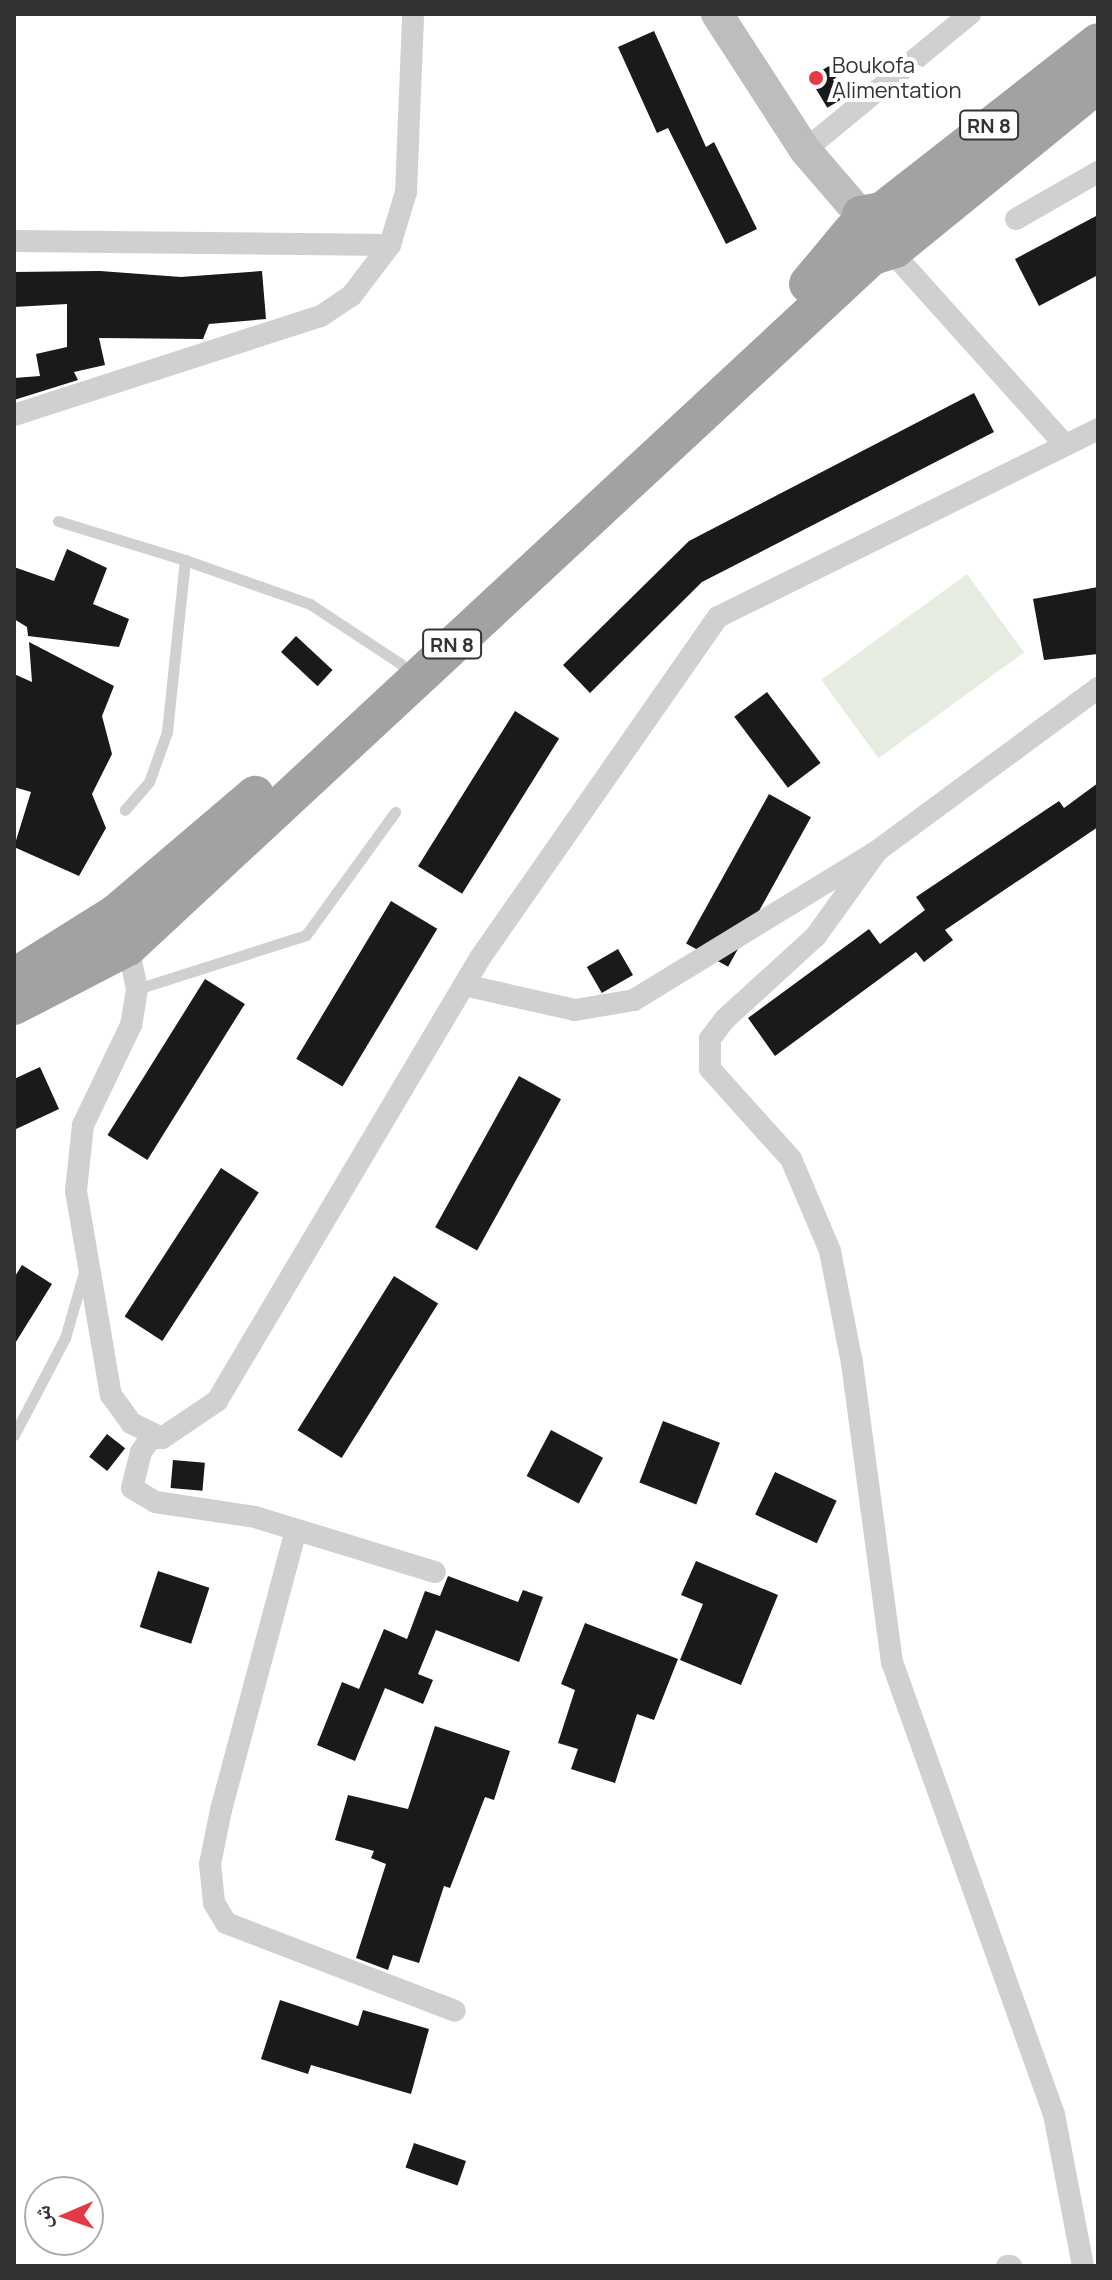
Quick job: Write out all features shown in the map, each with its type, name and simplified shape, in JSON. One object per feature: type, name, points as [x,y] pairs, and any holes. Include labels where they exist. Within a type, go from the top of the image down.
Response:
[{"type":"highway","name":"RN 8","points":[[14,1006],[128,947],[876,236],[1098,42]]},
{"type":"highway","name":"RN 8","points":[[14,977],[115,914],[164,874],[401,664],[813,279],[1098,84]]},
{"type":"main road","points":[[717,14],[805,150],[876,236]]},
{"type":"street","points":[[14,415],[321,316],[352,295],[390,245],[406,192],[413,14]]},
{"type":"street","points":[[805,150],[970,14]]},
{"type":"street","points":[[1016,219],[1098,172]]},
{"type":"street","points":[[876,236],[1065,445]]},
{"type":"street","points":[[14,241],[390,245]]},
{"type":"street","points":[[435,1572],[296,1530],[155,1502],[132,1488],[141,1452],[151,1438],[162,1438],[217,1401],[464,985],[718,617],[1098,429]]},
{"type":"street","points":[[464,985],[575,1010],[634,1000],[877,851],[1098,688]]},
{"type":"street","points":[[877,851],[816,936],[725,1019],[710,1039],[710,1069],[791,1159],[830,1251],[852,1363],[892,1662],[1054,2114],[1083,2266]]},
{"type":"street","points":[[128,947],[137,989],[131,1025],[83,1125],[75,1156],[111,1395],[131,1423],[162,1438]]},
{"type":"street","points":[[296,1530],[221,1810],[210,1864],[214,1903],[226,1923],[455,2011]]},
{"type":"lane","points":[[58,521],[185,560],[310,604],[401,664]]},
{"type":"lane","points":[[125,810],[149,782],[167,732],[185,560]]},
{"type":"lane","points":[[137,989],[306,935],[395,812]]},
{"type":"lane","points":[[14,1435],[65,1338],[89,1252]]},
{"type":"shaded area","points":[[967,574],[1024,652],[878,758],[821,680]]},
{"type":"building","points":[[654,31],[706,147],[714,142],[757,229],[726,244],[668,128],[657,133],[618,47]]},
{"type":"building","points":[[829,66],[847,96],[827,108],[809,78]]},
{"type":"building","points":[[1098,215],[1098,275],[1039,306],[1015,259]]},
{"type":"building","points":[[100,271],[181,277],[262,271],[266,319],[209,324],[203,339],[99,338],[105,365],[74,372],[78,380],[14,400],[14,378],[40,376],[36,354],[67,347],[67,304],[14,307],[14,272]]},
{"type":"building","points":[[974,393],[994,432],[702,582],[590,693],[563,665],[689,541]]},
{"type":"building","points":[[67,549],[107,568],[93,604],[129,619],[119,647],[28,636],[27,627],[14,619],[14,567],[54,581]]},
{"type":"building","points":[[1098,587],[1098,654],[1044,660],[1033,599]]},
{"type":"building","points":[[296,636],[333,670],[318,686],[281,652]]},
{"type":"building","points":[[29,642],[114,686],[102,716],[112,754],[92,794],[106,828],[79,876],[14,847],[31,792],[14,787],[14,674],[32,682]]},
{"type":"building","points":[[767,692],[821,763],[788,788],[734,717]]},
{"type":"building","points":[[515,711],[559,739],[462,894],[418,866]]},
{"type":"building","points":[[1098,783],[1098,827],[945,930],[953,940],[924,962],[916,952],[775,1056],[748,1018],[869,929],[880,944],[925,910],[916,897],[1059,801],[1064,808]]},
{"type":"building","points":[[769,794],[811,817],[728,967],[686,944]]},
{"type":"building","points":[[391,901],[437,929],[343,1087],[296,1059]]},
{"type":"building","points":[[618,949],[633,975],[602,993],[587,967]]},
{"type":"building","points":[[205,979],[245,1004],[147,1160],[107,1135]]},
{"type":"building","points":[[40,1067],[59,1109],[14,1130],[14,1079]]},
{"type":"building","points":[[519,1076],[561,1099],[477,1251],[435,1227]]},
{"type":"building","points":[[221,1168],[259,1193],[162,1341],[125,1316]]},
{"type":"building","points":[[22,1265],[52,1284],[14,1345],[14,1278]]},
{"type":"building","points":[[394,1276],[438,1304],[342,1458],[298,1430]]},
{"type":"building","points":[[663,1421],[720,1443],[696,1504],[639,1483]]},
{"type":"building","points":[[551,1430],[603,1458],[579,1504],[527,1476]]},
{"type":"building","points":[[107,1434],[125,1448],[107,1471],[89,1457]]},
{"type":"building","points":[[173,1460],[205,1463],[202,1491],[171,1488]]},
{"type":"building","points":[[775,1472],[837,1501],[817,1543],[755,1515]]},
{"type":"building","points":[[696,1561],[778,1595],[741,1685],[680,1660],[703,1604],[681,1595]]},
{"type":"building","points":[[158,1571],[209,1588],[191,1644],[140,1627]]},
{"type":"building","points":[[448,1576],[518,1602],[523,1590],[543,1597],[519,1662],[436,1630],[418,1674],[433,1680],[423,1704],[385,1688],[355,1761],[317,1745],[342,1682],[359,1689],[384,1629],[407,1639],[425,1591],[440,1596]]},
{"type":"building","points":[[585,1623],[678,1659],[654,1720],[637,1714],[615,1783],[571,1769],[578,1749],[558,1743],[575,1690],[561,1684]]},
{"type":"building","points":[[435,1726],[510,1751],[494,1800],[485,1797],[450,1888],[444,1886],[419,1963],[393,1955],[388,1970],[356,1958],[386,1864],[371,1858],[374,1851],[335,1840],[348,1795],[408,1809]]},
{"type":"building","points":[[280,2000],[358,2026],[363,2010],[429,2029],[411,2094],[311,2065],[308,2074],[261,2059]]},
{"type":"building","points":[[414,2143],[466,2161],[458,2185],[406,2168]]},
{"type":"place","name":"Boukofa Alimentation","points":[[816,78]]}]
